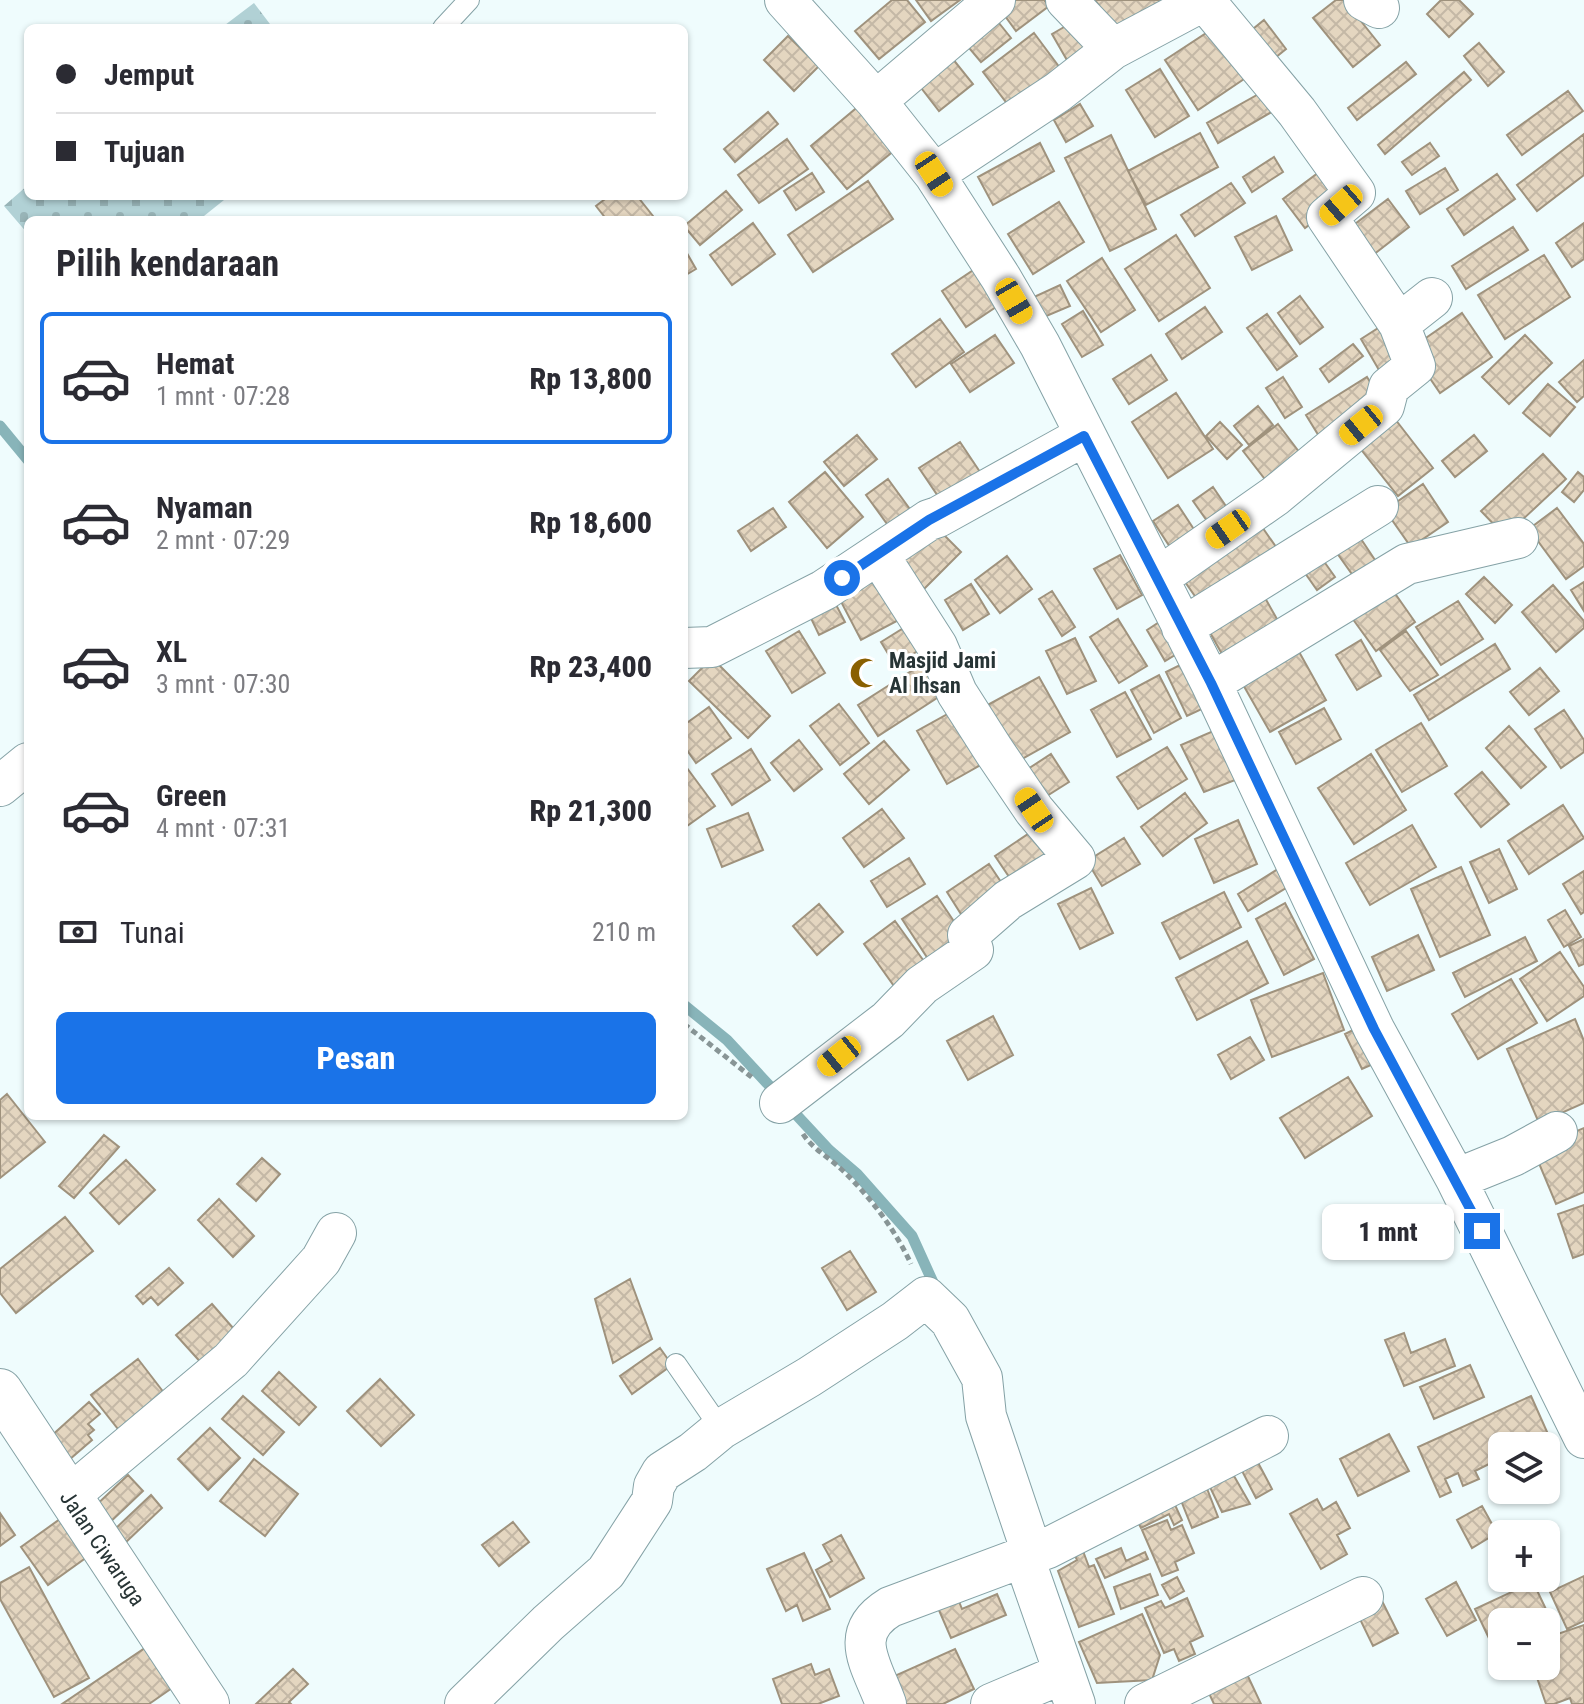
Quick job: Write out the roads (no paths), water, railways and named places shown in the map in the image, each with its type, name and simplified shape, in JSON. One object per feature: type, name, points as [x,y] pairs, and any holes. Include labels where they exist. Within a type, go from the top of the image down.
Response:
[{"type":"street","points":[[785,0],[876,101],[934,174],[1040,345],[1211,683],[1374,1029],[1456,1179],[1584,1438]]},
{"type":"street","points":[[876,101],[995,0]]},
{"type":"street","points":[[1066,0],[1113,49]]},
{"type":"street","points":[[934,174],[1058,92],[1113,49],[1204,0],[1297,112],[1355,193],[1327,217],[1399,324],[1415,366],[1389,387],[1384,406],[1275,496],[1158,578]]},
{"type":"street","points":[[1399,324],[1432,298]]},
{"type":"street","points":[[688,648],[712,647],[824,590],[929,520],[1084,436]]},
{"type":"street","points":[[1182,628],[1378,506]]},
{"type":"street","points":[[1211,683],[1407,564],[1518,538]]},
{"type":"street","points":[[780,1103],[888,1020],[922,985],[973,950],[968,935],[1008,900],[1075,859],[1034,810],[994,751],[957,693],[937,646],[878,554]]},
{"type":"street","points":[[0,786],[24,766]]},
{"type":"street","points":[[1456,1179],[1513,1156],[1557,1132]]},
{"type":"street","points":[[69,1496],[231,1360],[321,1260],[336,1233]]},
{"type":"street","points":[[465,1704],[548,1623],[606,1572],[652,1501],[654,1486],[662,1472],[721,1429],[821,1369],[926,1297],[950,1320],[982,1378],[986,1416],[1069,1689],[991,1704]]},
{"type":"street","name":"Jalan Ciwaruga","points":[[0,1391],[207,1704]]},
{"type":"street","points":[[886,1704],[865,1648],[865,1635],[869,1623],[890,1607],[1048,1548],[1268,1436]]},
{"type":"street","points":[[1145,1704],[1363,1597]]},
{"type":"lane","points":[[447,24],[469,0]]},
{"type":"lane","points":[[676,1364],[721,1429]]},
{"type":"waterway","points":[[0,426],[24,455]]},
{"type":"waterway","points":[[688,1008],[727,1040],[829,1150],[857,1174],[912,1236],[936,1289]]},
{"type":"place","name":"Masjid Jami Al Ihsan","points":[[865,673]]}]
